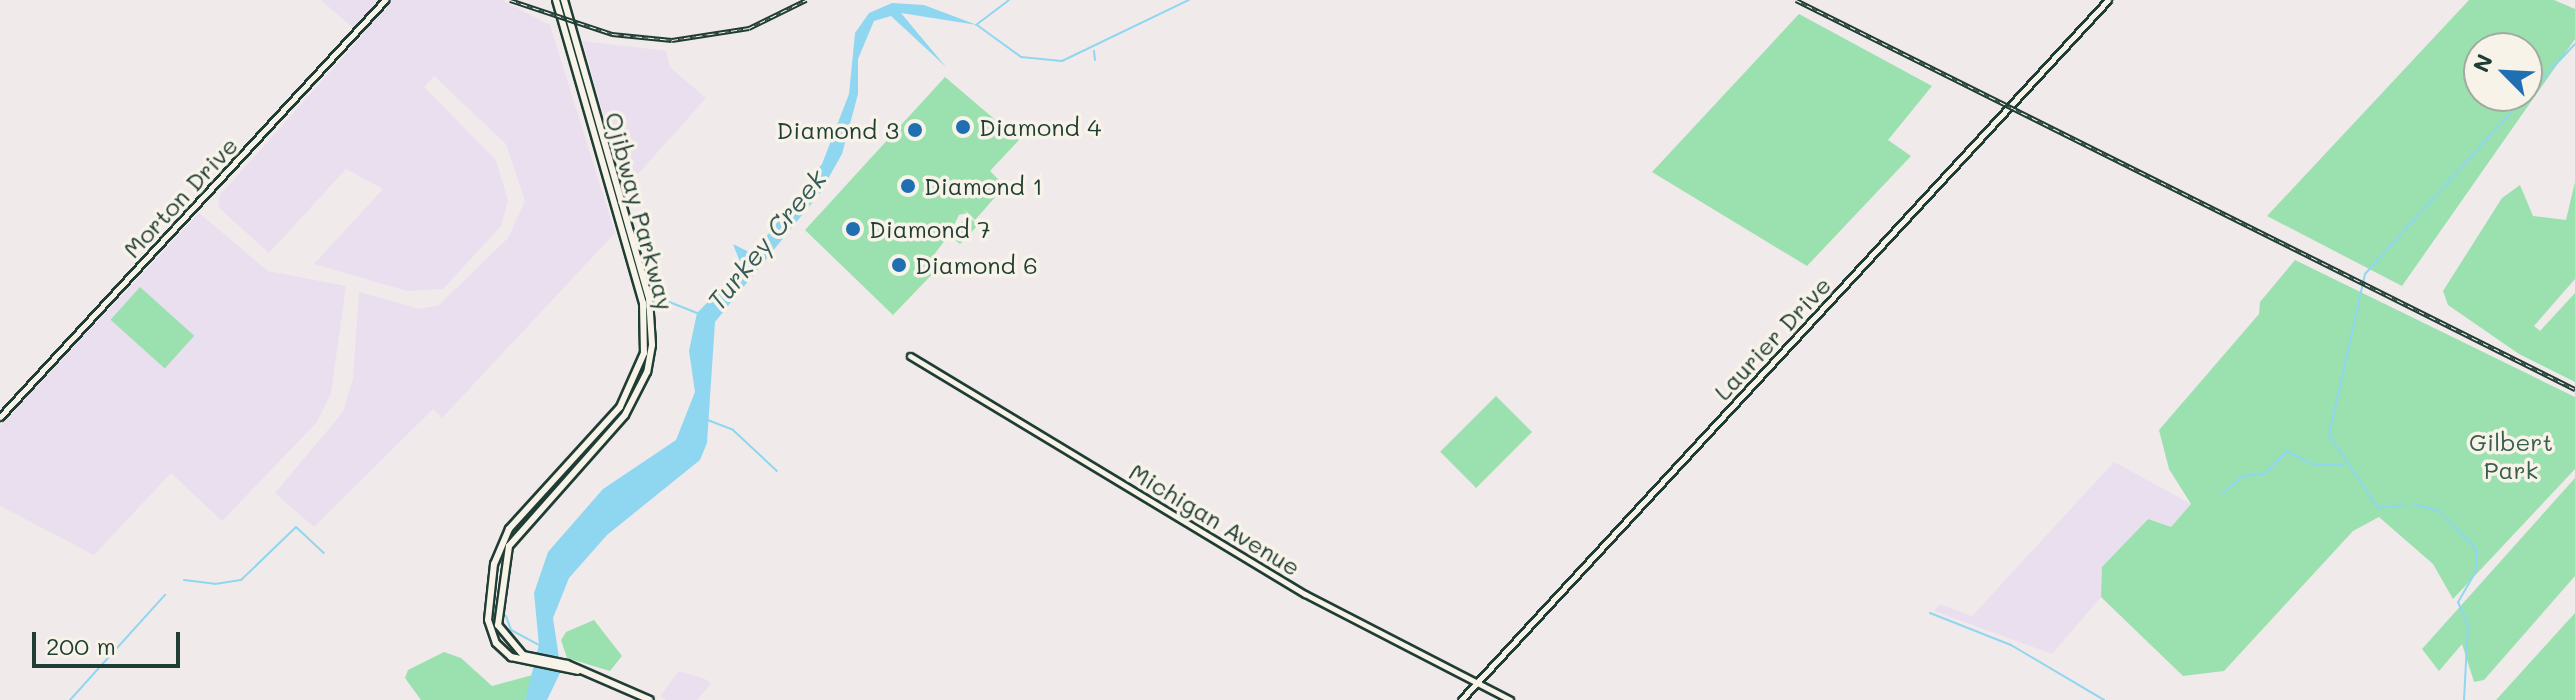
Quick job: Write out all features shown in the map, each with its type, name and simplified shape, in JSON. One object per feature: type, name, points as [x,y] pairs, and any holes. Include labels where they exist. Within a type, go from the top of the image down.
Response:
[{"type":"main road","name":"Ojibway Parkway","points":[[556,0],[646,331],[635,382],[620,407],[501,542],[491,586],[491,633],[506,653],[586,672],[650,700]]},
{"type":"main road","name":"Ojibway Parkway","points":[[532,660],[510,647],[498,625],[509,546],[625,415],[647,372],[652,345],[649,298],[564,0]]},
{"type":"street","name":"Morton Drive","points":[[0,417],[385,0]]},
{"type":"street","name":"Laurier Drive","points":[[1461,700],[2108,0]]},
{"type":"street","name":"Michigan Avenue","points":[[910,356],[1305,594],[1510,700]]},
{"type":"shaded area","points":[[321,0],[502,0],[550,25],[615,233],[442,418],[433,409],[314,527],[275,493],[343,412],[353,378],[359,292],[420,309],[439,305],[508,238],[525,201],[506,144],[434,76],[424,87],[496,160],[508,201],[501,226],[443,289],[407,291],[314,264],[383,189],[346,169],[269,253],[218,207],[220,195],[362,36]]},
{"type":"shaded area","points":[[583,41],[666,51],[670,67],[706,98],[638,174],[622,183]]},
{"type":"shaded area","points":[[199,213],[268,271],[346,286],[331,393],[317,422],[222,521],[171,473],[94,555],[0,506],[0,426]]},
{"type":"shaded area","points":[[2114,462],[2191,504],[2171,527],[2147,519],[2103,567],[2101,597],[2052,654],[1934,611],[1940,604],[1972,616]]},
{"type":"shaded area","points":[[679,671],[711,684],[697,700],[666,700],[660,696]]},
{"type":"green space","points":[[2469,0],[2554,0],[2575,9],[2575,39],[2543,85],[2543,32],[2463,32],[2463,112],[2524,112],[2402,286],[2267,216]]},
{"type":"green space","points":[[1799,14],[1932,86],[1888,140],[1911,156],[1807,266],[1652,172]]},
{"type":"green space","points":[[945,77],[1019,140],[990,171],[1005,186],[975,220],[963,208],[967,213],[959,215],[950,233],[968,216],[978,225],[960,244],[949,235],[933,256],[941,265],[893,315],[805,230]]},
{"type":"green space","points":[[2575,182],[2575,279],[2534,326],[2540,331],[2575,293],[2575,382],[2519,354],[2448,305],[2443,291],[2502,198],[2520,185],[2533,216],[2566,220]]},
{"type":"green space","name":"Gilbert Park","points":[[2295,260],[2575,397],[2575,469],[2453,599],[2433,564],[2379,517],[2353,531],[2224,671],[2183,676],[2101,597],[2102,567],[2148,519],[2171,527],[2191,504],[2169,469],[2159,430],[2259,314],[2260,302]]},
{"type":"green space","points":[[140,287],[194,336],[165,369],[111,320]]},
{"type":"green space","points":[[1496,396],[1532,432],[1476,488],[1440,452]]},
{"type":"green space","points":[[2575,478],[2575,576],[2484,680],[2474,682],[2462,644],[2439,671],[2422,649]]},
{"type":"green space","points":[[2575,613],[2575,700],[2496,700]]},
{"type":"green space","points":[[594,620],[622,656],[610,671],[567,658],[561,640],[566,632]]},
{"type":"green space","points":[[444,652],[461,658],[492,686],[536,674],[525,700],[421,700],[405,678],[408,670]]},
{"type":"water","name":"Turkey Creek","points":[[892,3],[924,5],[977,25],[901,13],[946,67],[891,16],[874,21],[858,59],[858,94],[842,154],[820,193],[715,322],[707,443],[700,460],[607,535],[569,578],[553,618],[561,671],[547,700],[525,700],[539,645],[534,593],[548,552],[603,489],[676,440],[695,392],[689,351],[697,313],[742,267],[733,244],[753,254],[822,164],[849,94],[855,33],[869,13]]},
{"type":"waterway","name":"Turkey Creek","points":[[976,25],[1009,0]]},
{"type":"waterway","points":[[977,25],[1021,57],[1062,61],[1189,0]]},
{"type":"waterway","points":[[2543,78],[2575,44]]},
{"type":"waterway","points":[[1094,51],[1095,60]]},
{"type":"waterway","points":[[2405,505],[2378,508],[2329,435],[2365,274],[2512,112]]},
{"type":"waterway","points":[[657,297],[697,313]]},
{"type":"waterway","points":[[705,419],[733,430],[777,471]]},
{"type":"waterway","points":[[2223,494],[2242,476],[2264,474],[2287,451],[2314,465],[2343,465]]},
{"type":"waterway","points":[[2413,504],[2439,511],[2476,549],[2476,571],[2458,602],[2468,624],[2464,700]]},
{"type":"waterway","points":[[184,580],[215,584],[241,580],[296,527],[324,553]]},
{"type":"waterway","points":[[70,700],[165,595]]},
{"type":"waterway","points":[[1930,613],[2011,645],[2104,700]]},
{"type":"waterway","points":[[506,616],[511,630],[539,645]]},
{"type":"railway","points":[[510,0],[612,34],[672,40],[749,28],[806,0]]},
{"type":"railway","points":[[1796,0],[2575,389]]},
{"type":"place","name":"Diamond 4","points":[[963,127]]},
{"type":"place","name":"Diamond 3","points":[[915,130]]},
{"type":"place","name":"Diamond 1","points":[[908,186]]},
{"type":"place","name":"Diamond 7","points":[[853,229]]},
{"type":"place","name":"Diamond 6","points":[[899,265]]}]
